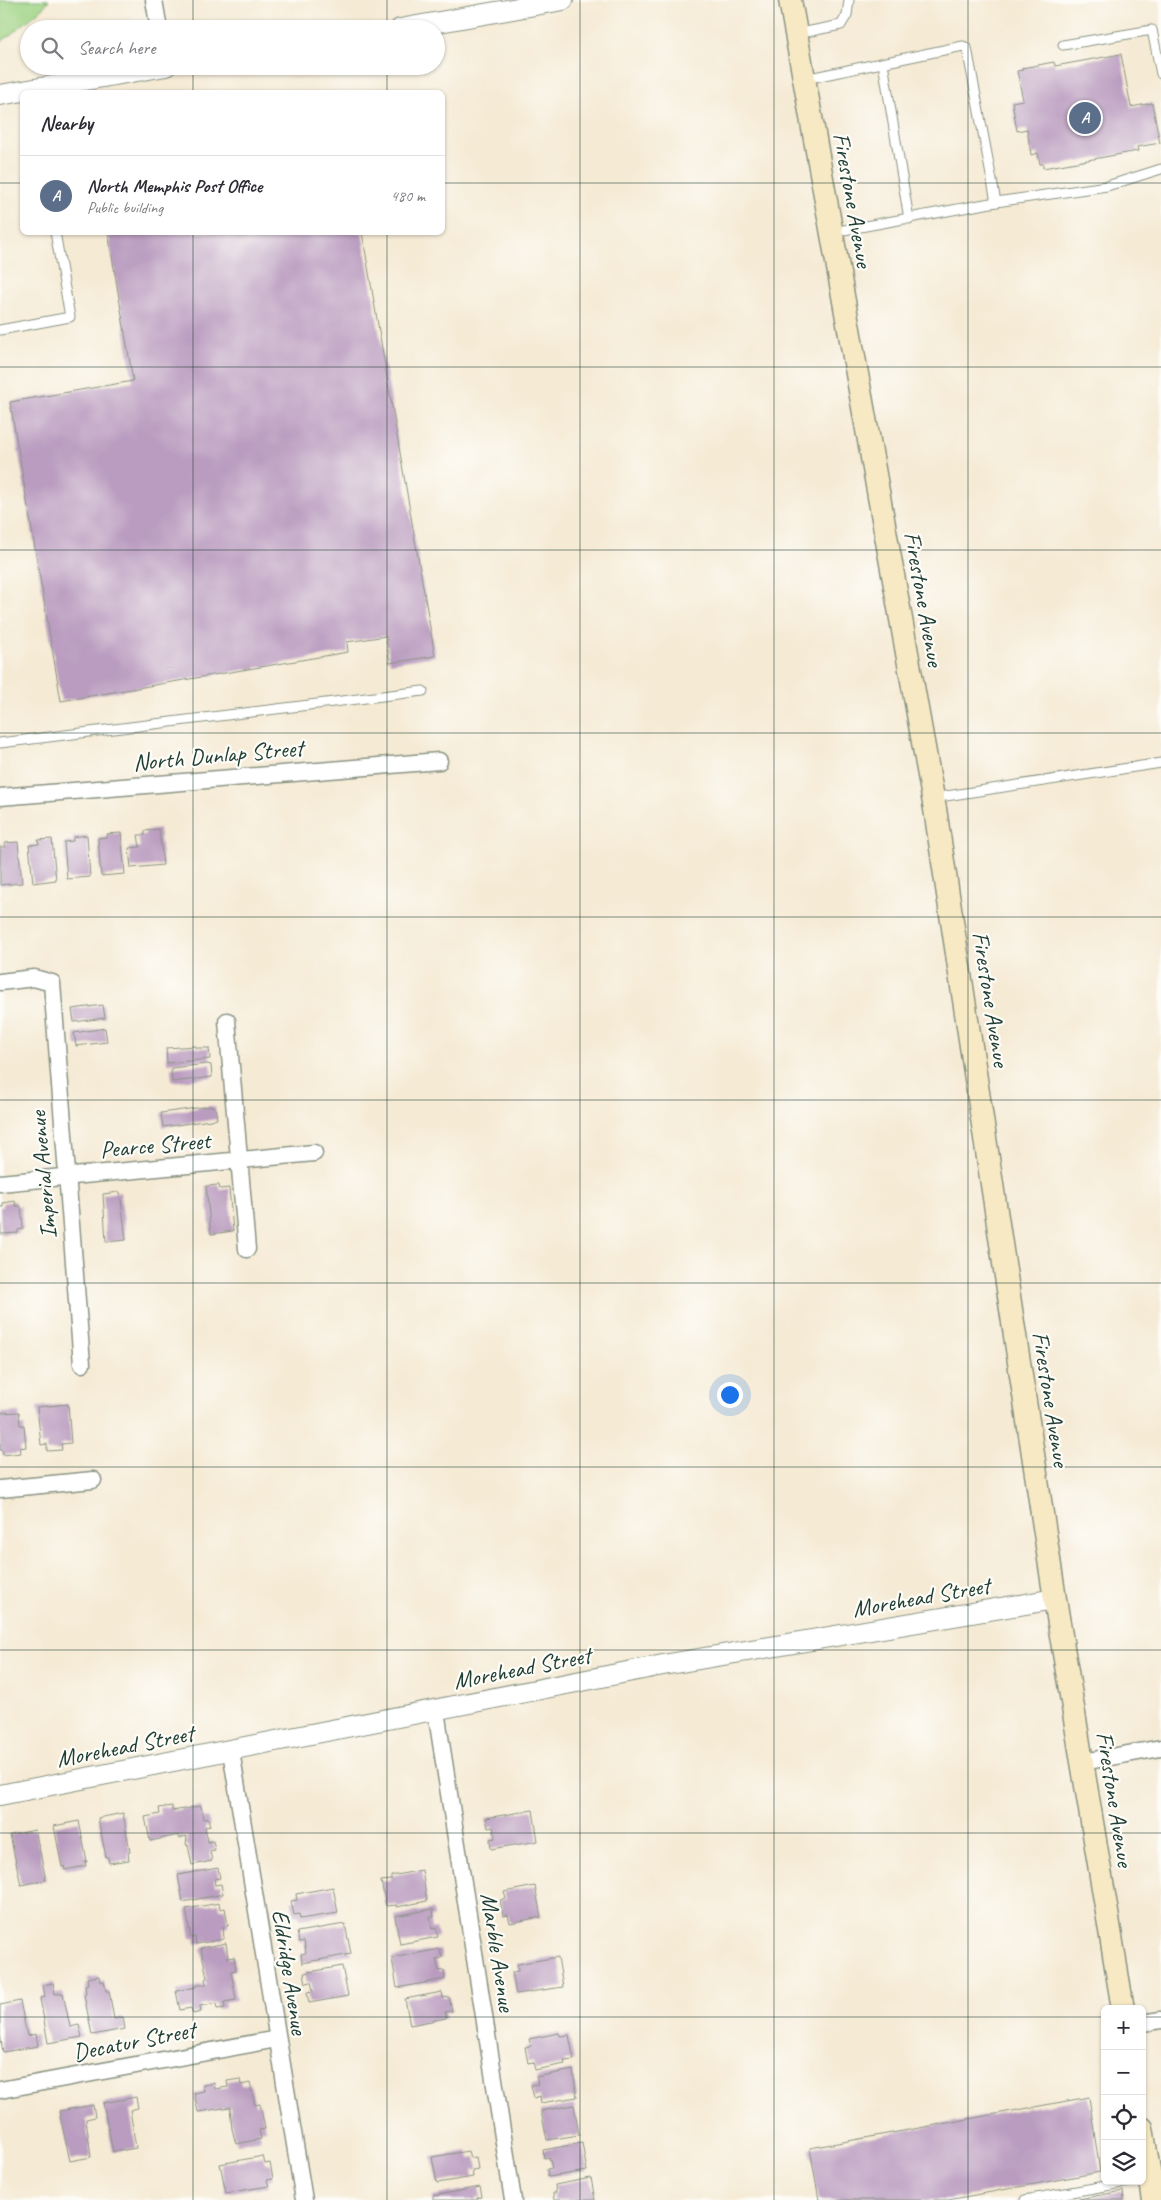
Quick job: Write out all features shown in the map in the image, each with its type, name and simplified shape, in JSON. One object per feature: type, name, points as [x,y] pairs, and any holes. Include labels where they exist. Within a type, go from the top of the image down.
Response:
[{"type":"main road","name":"Firestone Avenue","points":[[790,0],[933,798],[1055,1599],[1121,2005]]},
{"type":"street","points":[[154,0],[157,20]]},
{"type":"street","points":[[445,21],[563,0]]},
{"type":"street","points":[[35,90],[117,75]]},
{"type":"street","points":[[0,95],[20,92]]},
{"type":"street","name":"North Dunlap Street","points":[[0,797],[439,761]]},
{"type":"street","name":"Imperial Avenue","points":[[0,982],[34,978],[52,983],[82,1364]]},
{"type":"street","points":[[227,1021],[247,1249]]},
{"type":"street","name":"Pearce Street","points":[[0,1183],[314,1153]]},
{"type":"street","points":[[0,1488],[94,1480]]},
{"type":"street","name":"Morehead Street","points":[[0,1795],[664,1665],[1055,1599]]},
{"type":"street","name":"Marble Avenue","points":[[436,1711],[512,2200]]},
{"type":"street","points":[[1083,1762],[1161,1748]]},
{"type":"street","name":"Eldridge Avenue","points":[[231,1751],[304,2200]]},
{"type":"street","points":[[1146,2022],[1161,2020]]},
{"type":"street","name":"Decatur Street","points":[[0,2090],[277,2039]]},
{"type":"lane","points":[[796,34],[841,25],[847,15],[849,0]]},
{"type":"lane","points":[[1063,45],[1156,30],[1161,74]]},
{"type":"lane","points":[[804,79],[963,46],[967,48],[996,202]]},
{"type":"lane","points":[[883,63],[909,219]]},
{"type":"lane","points":[[833,232],[996,202],[1107,186],[1161,169]]},
{"type":"lane","points":[[0,330],[70,317],[56,235]]},
{"type":"lane","points":[[0,743],[423,691]]},
{"type":"lane","points":[[933,798],[1161,763]]},
{"type":"lane","points":[[1026,2200],[1145,2185]]},
{"type":"green space","points":[[0,0],[49,0],[41,10],[29,20],[20,20],[20,27],[0,43]]},
{"type":"building","points":[[1121,54],[1131,107],[1152,103],[1160,143],[1137,147],[1138,151],[1043,168],[1043,164],[1040,164],[1038,153],[1031,155],[1027,129],[1017,131],[1012,102],[1023,100],[1017,71],[1023,70],[1022,68],[1054,62],[1055,66]]},
{"type":"building","points":[[109,235],[363,235],[435,656],[390,663],[386,636],[347,642],[348,652],[61,701],[10,402],[133,381]]},
{"type":"building","points":[[159,829],[163,865],[131,868],[129,848],[140,847],[138,835],[145,835],[145,831]]},
{"type":"building","points":[[121,833],[125,874],[101,876],[98,838],[108,837],[107,834]]},
{"type":"building","points":[[87,835],[90,877],[67,879],[64,842],[73,841],[73,837]]},
{"type":"building","points":[[52,839],[56,880],[33,883],[29,845],[39,844],[38,840]]},
{"type":"building","points":[[18,842],[22,883],[0,885],[0,847],[5,847],[4,843]]},
{"type":"building","points":[[103,1005],[105,1018],[74,1022],[72,1009]]},
{"type":"building","points":[[105,1028],[107,1042],[76,1046],[74,1033]]},
{"type":"building","points":[[196,1046],[196,1048],[209,1048],[210,1059],[167,1063],[166,1048]]},
{"type":"building","points":[[211,1065],[212,1077],[172,1082],[171,1068]]},
{"type":"building","points":[[215,1107],[217,1119],[163,1127],[161,1113]]},
{"type":"building","points":[[219,1185],[220,1189],[229,1188],[233,1231],[211,1234],[206,1186]]},
{"type":"building","points":[[120,1192],[126,1240],[106,1242],[103,1194]]},
{"type":"building","points":[[15,1201],[16,1206],[21,1206],[23,1229],[18,1230],[18,1233],[1,1234],[0,1207],[3,1207],[3,1203]]},
{"type":"building","points":[[68,1404],[71,1443],[61,1444],[62,1450],[47,1451],[47,1444],[41,1445],[37,1407]]},
{"type":"building","points":[[19,1412],[20,1425],[24,1425],[26,1447],[20,1448],[21,1453],[3,1455],[2,1450],[0,1450],[0,1413]]},
{"type":"building","points":[[172,1806],[172,1811],[201,1806],[203,1819],[208,1818],[210,1826],[205,1827],[208,1842],[213,1841],[215,1850],[210,1851],[212,1861],[192,1865],[188,1845],[186,1845],[187,1836],[179,1838],[179,1835],[150,1841],[145,1817],[160,1814],[159,1808]]},
{"type":"building","points":[[533,1810],[538,1841],[491,1849],[490,1839],[495,1838],[493,1827],[488,1828],[486,1818]]},
{"type":"building","points":[[123,1813],[130,1852],[128,1853],[129,1860],[109,1863],[98,1818]]},
{"type":"building","points":[[79,1821],[87,1862],[85,1862],[86,1866],[65,1870],[64,1866],[62,1867],[54,1826]]},
{"type":"building","points":[[35,1830],[46,1880],[21,1885],[10,1835]]},
{"type":"building","points":[[218,1868],[220,1878],[214,1879],[215,1885],[221,1884],[223,1894],[183,1902],[178,1875]]},
{"type":"building","points":[[422,1870],[427,1901],[397,1907],[397,1905],[386,1906],[381,1881],[391,1880],[391,1876]]},
{"type":"building","points":[[535,1886],[541,1917],[510,1923],[508,1915],[503,1916],[500,1900],[506,1899],[504,1892]]},
{"type":"building","points":[[333,1887],[338,1913],[300,1919],[299,1914],[294,1915],[291,1901],[297,1900],[296,1894]]},
{"type":"building","points":[[219,1903],[220,1909],[225,1908],[228,1926],[223,1927],[224,1939],[196,1944],[195,1937],[191,1938],[186,1909]]},
{"type":"building","points":[[433,1909],[434,1917],[430,1917],[432,1929],[436,1928],[438,1937],[400,1944],[395,1916]]},
{"type":"building","points":[[345,1924],[351,1954],[302,1963],[301,1954],[306,1953],[304,1941],[299,1942],[297,1932]]},
{"type":"building","points":[[226,1943],[228,1958],[234,1957],[236,1970],[231,1971],[236,2000],[224,2002],[225,2008],[217,2009],[216,2003],[200,2006],[201,2012],[193,2014],[191,2008],[180,2010],[176,1991],[196,1987],[196,1985],[206,1985],[205,1979],[207,1978],[201,1948]]},
{"type":"building","points":[[440,1949],[442,1958],[436,1959],[439,1971],[444,1970],[445,1979],[397,1988],[392,1958]]},
{"type":"building","points":[[558,1957],[563,1987],[516,1994],[512,1972],[518,1971],[517,1964]]},
{"type":"building","points":[[342,1966],[348,1996],[309,2003],[307,1992],[313,1991],[311,1982],[306,1983],[304,1973]]},
{"type":"building","points":[[99,1976],[100,1982],[104,1981],[106,1991],[109,1991],[114,2019],[123,2017],[125,2029],[92,2035],[84,1995],[86,1994],[85,1985],[88,1984],[87,1978]]},
{"type":"building","points":[[53,1983],[55,1994],[63,1993],[70,2027],[79,2025],[82,2037],[48,2043],[40,1998],[45,1997],[43,1985]]},
{"type":"building","points":[[442,1992],[443,1998],[449,1997],[452,2011],[445,2012],[446,2018],[410,2025],[405,1999]]},
{"type":"building","points":[[20,2001],[27,2036],[36,2034],[38,2046],[3,2052],[0,2034],[0,2005]]},
{"type":"building","points":[[559,2033],[560,2036],[569,2035],[574,2060],[564,2061],[565,2064],[535,2070],[533,2062],[528,2063],[525,2047],[531,2046],[529,2039]]},
{"type":"building","points":[[573,2070],[577,2097],[541,2103],[540,2096],[534,2098],[531,2085],[538,2084],[536,2077]]},
{"type":"building","points":[[240,2079],[241,2085],[250,2083],[255,2105],[260,2104],[265,2129],[259,2130],[261,2139],[236,2144],[232,2129],[230,2107],[198,2112],[194,2093],[204,2091],[203,2085],[214,2083],[215,2089],[228,2087],[227,2081]]},
{"type":"building","points":[[136,2097],[138,2108],[130,2110],[136,2148],[113,2152],[103,2103]]},
{"type":"building","points":[[1089,2097],[1100,2172],[948,2200],[819,2200],[810,2148]]},
{"type":"building","points":[[93,2105],[95,2117],[86,2119],[91,2157],[70,2161],[59,2111]]},
{"type":"building","points":[[574,2105],[579,2135],[547,2140],[541,2111]]},
{"type":"building","points":[[582,2143],[587,2171],[548,2177],[547,2169],[552,2168],[549,2157],[544,2158],[543,2150]]},
{"type":"building","points":[[468,2151],[470,2158],[476,2157],[478,2169],[472,2170],[473,2177],[437,2183],[432,2157]]},
{"type":"building","points":[[263,2156],[265,2164],[270,2163],[273,2179],[267,2180],[269,2186],[226,2193],[220,2164]]},
{"type":"building","points":[[591,2178],[595,2200],[554,2200],[553,2193],[556,2193],[555,2185]]},
{"type":"building","points":[[480,2187],[482,2197],[477,2198],[477,2200],[433,2200],[433,2196]]},
{"type":"building","points":[[1123,2191],[1124,2200],[1079,2200],[1079,2199]]},
{"type":"place","name":"North Memphis Post Office","points":[[1085,118]]}]
